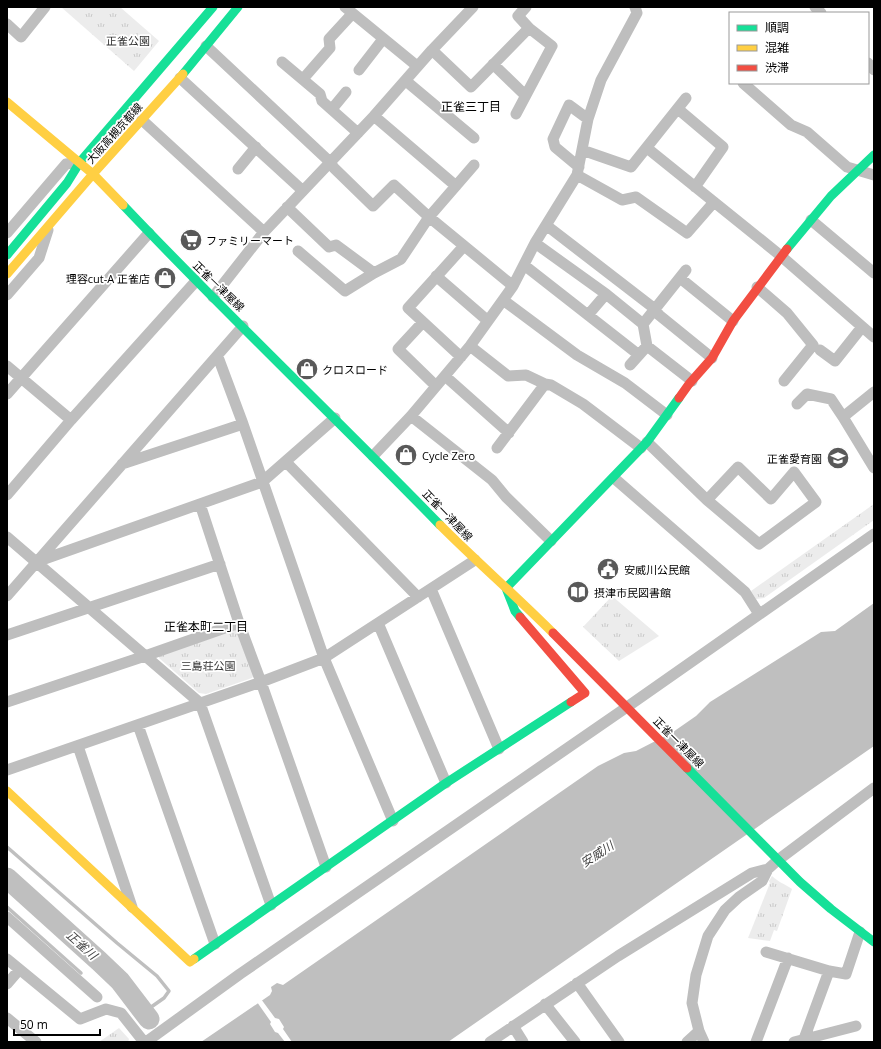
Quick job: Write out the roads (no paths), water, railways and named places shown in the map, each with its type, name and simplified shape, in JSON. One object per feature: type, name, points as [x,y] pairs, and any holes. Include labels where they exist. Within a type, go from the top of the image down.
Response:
[{"type":"main road","name":"大阪高槻京都線","points":[[7,255],[66,183],[80,162],[213,7]]},
{"type":"main road","name":"大阪高槻京都線","points":[[7,274],[93,174],[180,78],[238,7]]},
{"type":"main road","name":"正雀一津屋線","points":[[7,102],[93,174],[196,281],[243,326],[475,560],[530,610],[800,882],[874,942]]},
{"type":"main road","points":[[7,791],[190,962],[446,783],[585,694],[515,611],[506,588],[614,478],[644,445],[692,381],[712,358],[733,321],[780,256],[831,196],[874,155]]},
{"type":"street","points":[[7,24],[21,37],[45,7]]},
{"type":"street","points":[[213,297],[264,232],[302,190],[374,116],[406,81],[417,66],[473,7]]},
{"type":"street","points":[[516,114],[552,46],[529,28],[518,16],[526,7]]},
{"type":"street","points":[[373,456],[411,416],[461,357],[513,286],[535,243],[578,171],[588,119],[601,80],[637,12],[635,7]]},
{"type":"street","points":[[303,79],[330,48],[329,39],[348,11],[417,66]]},
{"type":"street","points":[[432,50],[471,87],[529,28]]},
{"type":"street","points":[[359,70],[383,39]]},
{"type":"street","points":[[206,46],[330,162],[334,168],[373,206],[394,186],[429,217],[513,286]]},
{"type":"street","points":[[282,62],[320,94],[322,101],[358,132]]},
{"type":"street","points":[[493,64],[525,95]]},
{"type":"street","points":[[180,78],[302,190]]},
{"type":"street","points":[[406,81],[474,138]]},
{"type":"street","points":[[744,84],[791,125],[806,132],[847,167],[874,176]]},
{"type":"street","points":[[332,109],[346,92]]},
{"type":"street","points":[[582,150],[632,167],[686,98]]},
{"type":"street","points":[[588,119],[569,105],[552,139],[555,146],[578,171],[622,200],[636,197],[687,233],[714,202]]},
{"type":"street","points":[[678,109],[723,147],[695,187]]},
{"type":"street","points":[[374,116],[456,186]]},
{"type":"street","points":[[142,120],[264,232]]},
{"type":"street","points":[[238,169],[256,147]]},
{"type":"street","points":[[646,148],[780,256],[874,337]]},
{"type":"street","points":[[7,233],[66,164],[80,162]]},
{"type":"street","points":[[298,251],[345,291],[374,273],[401,260],[429,217],[474,164]]},
{"type":"street","points":[[287,207],[329,247],[336,245],[374,273]]},
{"type":"street","points":[[811,220],[874,273]]},
{"type":"street","points":[[546,225],[655,309],[659,315],[712,358]]},
{"type":"street","points":[[7,295],[39,258],[49,226]]},
{"type":"street","points":[[7,394],[149,233]]},
{"type":"street","points":[[535,243],[606,294],[643,324],[648,346],[692,381]]},
{"type":"street","points":[[461,357],[408,308],[464,246]]},
{"type":"street","points":[[524,265],[639,355]]},
{"type":"street","points":[[643,324],[683,274],[733,321]]},
{"type":"street","points":[[436,276],[488,321]]},
{"type":"street","points":[[7,495],[196,281]]},
{"type":"street","points":[[758,287],[787,313],[813,345],[784,381]]},
{"type":"street","points":[[588,315],[606,294]]},
{"type":"street","points":[[503,300],[577,355],[625,383],[667,415]]},
{"type":"street","points":[[423,322],[398,349],[436,386]]},
{"type":"street","points":[[7,596],[218,357],[243,326]]},
{"type":"street","points":[[820,350],[835,361],[862,327]]},
{"type":"street","points":[[470,346],[508,376],[526,375],[545,384],[551,385],[583,404],[644,445],[707,500],[759,544],[816,502],[794,472],[771,499],[738,467],[707,500]]},
{"type":"street","points":[[630,365],[648,346]]},
{"type":"street","points":[[218,357],[243,424],[324,658],[393,821]]},
{"type":"street","points":[[7,366],[72,420]]},
{"type":"street","points":[[445,376],[509,433]]},
{"type":"street","points":[[498,448],[545,384]]},
{"type":"street","points":[[843,417],[874,392]]},
{"type":"street","points":[[797,404],[807,394],[831,399],[874,468]]},
{"type":"street","points":[[411,416],[492,480],[506,497],[551,541]]},
{"type":"street","points":[[36,562],[262,482],[335,418]]},
{"type":"street","points":[[122,464],[243,424]]},
{"type":"street","points":[[286,462],[418,597]]},
{"type":"street","points":[[614,478],[745,592],[759,614]]},
{"type":"street","points":[[200,504],[239,623],[326,867]]},
{"type":"street","points":[[7,959],[80,1018],[106,1010],[121,1013],[145,1042],[240,974],[627,707],[874,534]]},
{"type":"street","points":[[7,537],[200,703],[272,905]]},
{"type":"street","points":[[7,770],[261,682],[324,658],[475,560]]},
{"type":"street","points":[[7,635],[220,564]]},
{"type":"street","points":[[431,589],[499,749]]},
{"type":"street","points":[[7,702],[239,623]]},
{"type":"street","points":[[378,623],[446,783]]},
{"type":"street","points":[[138,725],[215,944]]},
{"type":"street","points":[[78,746],[132,907]]},
{"type":"street","points":[[704,1042],[699,1031],[692,1004],[696,976],[708,936],[725,910],[739,897],[762,881],[776,857],[874,788]]},
{"type":"street","points":[[490,1042],[618,956],[752,873],[768,869]]},
{"type":"street","points":[[7,917],[97,998]]},
{"type":"street","points":[[766,952],[829,971],[846,974],[860,932]]},
{"type":"street","points":[[756,1042],[788,958]]},
{"type":"street","points":[[7,984],[19,970]]},
{"type":"street","points":[[799,1040],[829,971]]},
{"type":"street","points":[[577,983],[619,1042]]},
{"type":"street","points":[[545,1004],[575,1042]]},
{"type":"street","points":[[7,1018],[36,1042]]},
{"type":"street","points":[[513,1026],[523,1042]]},
{"type":"street","points":[[799,1040],[856,1026]]},
{"type":"street","points":[[687,1042],[699,1031]]},
{"type":"water","name":"安威川","points":[[874,603],[874,746],[448,1042],[201,1042],[270,995],[272,991],[271,987],[277,983],[283,985],[598,766],[624,753],[636,751],[673,732],[696,716],[710,702],[821,632],[835,631]]},
{"type":"waterway","points":[[7,847],[157,976],[169,991],[164,998],[144,1012]]},
{"type":"waterway","name":"正雀川","points":[[7,878],[120,981],[149,1019]]},
{"type":"waterway","points":[[7,907],[81,973]]},
{"type":"place","name":"ファミリーマート","points":[[191,240]]},
{"type":"place","name":"理容cut-A 正雀店","points":[[165,278]]},
{"type":"place","name":"クロスロード","points":[[307,369]]},
{"type":"place","name":"Cycle Zero","points":[[406,455]]},
{"type":"place","name":"正雀愛育園","points":[[838,458]]},
{"type":"place","name":"安威川公民館","points":[[608,569]]},
{"type":"place","name":"摂津市民図書館","points":[[578,592]]},
{"type":"district","name":"正雀三丁目","points":[[471,106]]},
{"type":"district","name":"正雀本町二丁目","points":[[206,626]]},
{"type":"park label","name":"正雀公園","points":[[128,40]]},
{"type":"park label","name":"三島荘公園","points":[[208,665]]}]
